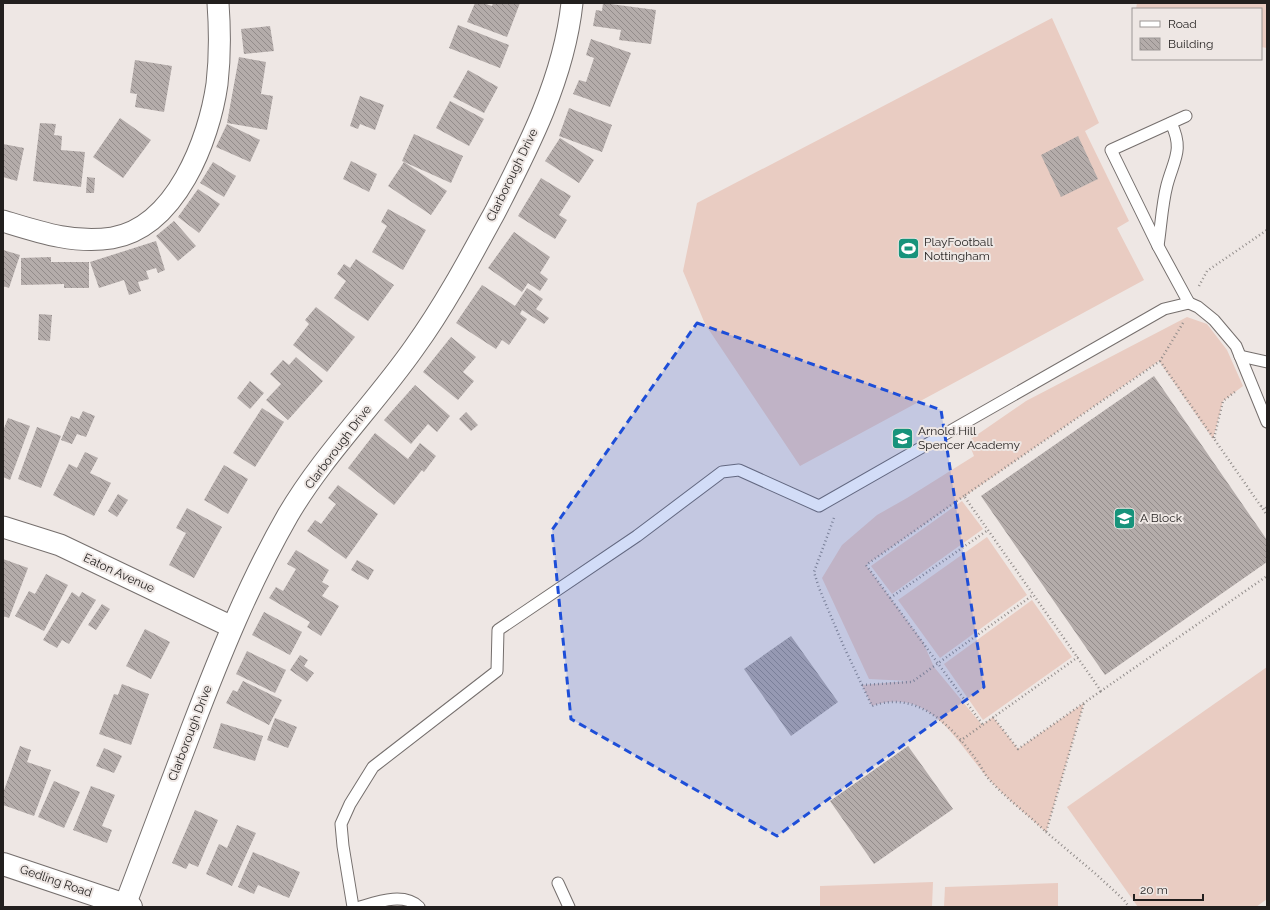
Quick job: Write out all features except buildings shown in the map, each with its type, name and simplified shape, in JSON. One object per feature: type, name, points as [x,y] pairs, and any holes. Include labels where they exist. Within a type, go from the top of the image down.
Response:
[{"type":"street","points":[[3,221],[59,237],[90,240],[114,238],[131,232],[159,214],[187,176],[212,112],[217,84],[219,57],[220,23],[218,3]]},
{"type":"street","name":"Clarborough Drive","points":[[128,906],[232,627],[266,554],[304,491],[336,445],[415,347],[478,244],[515,174],[542,114],[560,67],[569,28],[572,3]]},
{"type":"street","name":"Eaton Avenue","points":[[3,527],[60,545],[232,627]]},
{"type":"street","name":"Gedling Road","points":[[3,864],[128,906]]},
{"type":"lane","points":[[1186,116],[1111,150],[1158,246],[1190,303],[1198,307],[1214,320],[1236,346],[1267,422]]},
{"type":"lane","points":[[1158,246],[1167,185],[1177,157],[1178,136],[1171,123]]},
{"type":"lane","points":[[352,907],[342,846],[341,824],[350,804],[373,767],[497,671],[498,630],[637,536],[722,472],[739,470],[819,506],[1164,309],[1190,303]]},
{"type":"lane","points":[[1240,356],[1267,362]]},
{"type":"lane","points":[[558,883],[569,907]]},
{"type":"lane","points":[[360,907],[387,899],[404,900],[419,907]]},
{"type":"path","points":[[983,725],[866,565],[1160,361],[1187,317],[1190,303],[1207,271],[1267,230]]},
{"type":"path","points":[[1160,361],[1267,515]]},
{"type":"path","points":[[1214,439],[1223,401],[1238,390]]},
{"type":"path","points":[[964,496],[1078,657],[1101,692]]},
{"type":"path","points":[[1261,506],[1267,509]]},
{"type":"path","points":[[836,516],[832,520],[814,572],[819,588],[872,706],[886,701],[905,702],[935,715],[974,757],[989,778],[1046,832],[1097,875],[1124,900],[1129,907]]},
{"type":"path","points":[[890,598],[988,530]]},
{"type":"path","points":[[993,718],[1018,749],[1267,576]]},
{"type":"path","points":[[862,685],[912,682],[1033,595]]},
{"type":"path","points":[[960,741],[1078,657]]},
{"type":"path","points":[[1046,832],[1084,704]]},
{"type":"highlighted area","points":[[697,323],[941,410],[984,687],[777,836],[571,719],[552,530]]},
{"type":"shaded area","points":[[1137,3],[1267,3],[1267,48],[1262,47],[1262,8],[1136,8]]},
{"type":"shaded area","name":"PlayFootball Nottingham","points":[[1052,18],[1099,123],[1085,131],[1129,221],[1117,228],[1144,280],[800,466],[705,324],[683,271],[697,203]]},
{"type":"shaded area","points":[[1187,317],[1207,324],[1227,350],[1243,386],[1223,401],[1213,439],[1159,361],[866,565],[923,642],[934,667],[982,725],[993,717],[1018,749],[1084,703],[1046,832],[988,778],[953,734],[926,710],[910,703],[892,702],[872,706],[862,685],[908,681],[869,679],[822,578],[842,545],[877,515],[974,456],[968,441],[1026,401]]},
{"type":"shaded area","points":[[962,501],[983,529],[892,594],[871,566]]},
{"type":"shaded area","points":[[987,537],[1027,595],[940,658],[898,600]]},
{"type":"shaded area","points":[[1032,600],[1072,657],[983,720],[944,664]]},
{"type":"shaded area","points":[[1267,667],[1267,899],[1256,907],[1138,907],[1067,807]]},
{"type":"shaded area","points":[[933,882],[932,907],[820,907],[820,886]]},
{"type":"shaded area","points":[[1058,883],[1058,907],[944,907],[945,887]]},
{"type":"place","name":"PlayFootball Nottingham","points":[[908,249]]},
{"type":"place","name":"Arnold Hill Spencer Academy","points":[[902,438]]},
{"type":"place","name":"A Block","points":[[1124,518]]}]
